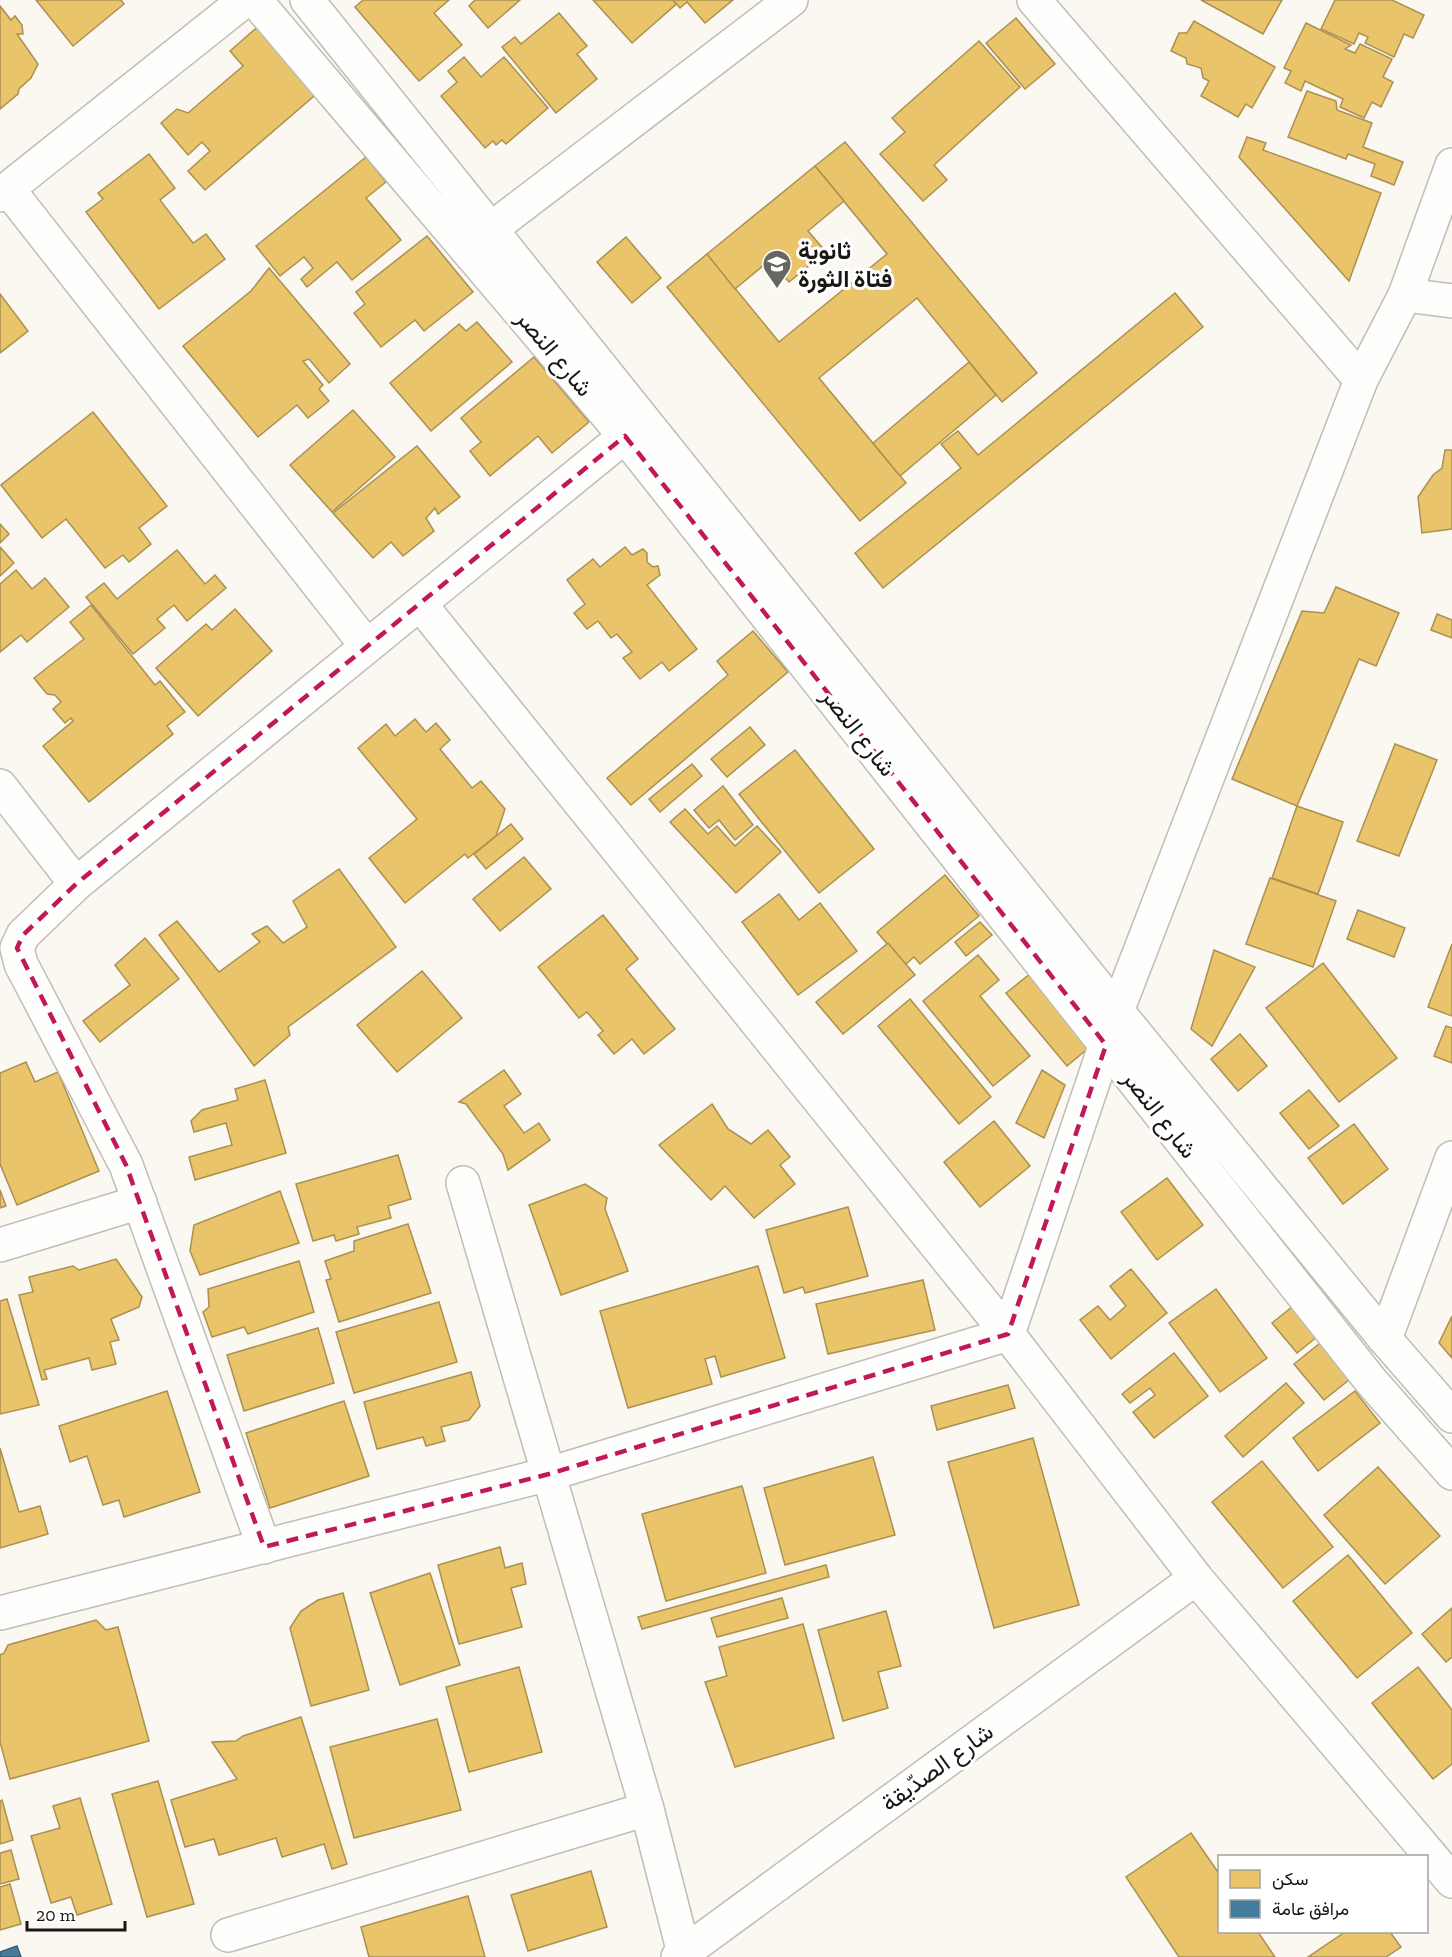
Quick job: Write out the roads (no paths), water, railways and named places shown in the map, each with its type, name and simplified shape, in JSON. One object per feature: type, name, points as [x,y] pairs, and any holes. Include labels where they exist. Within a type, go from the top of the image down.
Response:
[{"type":"street","points":[[245,0],[4,192],[366,645]]},
{"type":"street","name":"شارع النصر","points":[[255,0],[625,436],[1371,1381],[1452,1473]]},
{"type":"street","name":"شارع النصر","points":[[307,0],[1117,1011],[1385,1339],[1452,1416]]},
{"type":"street","points":[[491,229],[791,0]]},
{"type":"street","points":[[1034,0],[1361,380]]},
{"type":"street","points":[[1008,1334],[1117,1011],[1361,380],[1405,295],[1452,165]]},
{"type":"street","points":[[1405,295],[1452,301]]},
{"type":"street","points":[[264,1547],[126,1165],[11,967],[17,948],[23,935],[76,884],[366,645],[420,604],[625,436]]},
{"type":"street","points":[[420,604],[1008,1334],[1196,1578],[1452,1881]]},
{"type":"street","points":[[0,786],[76,884]]},
{"type":"street","points":[[1385,1339],[1452,1158]]},
{"type":"street","points":[[463,1183],[647,1809],[681,1955]]},
{"type":"street","points":[[0,1245],[140,1202]]},
{"type":"street","points":[[0,1613],[549,1474],[1008,1334]]},
{"type":"street","name":"شارع الصدّيقة","points":[[681,1955],[1196,1578]]},
{"type":"street","points":[[228,1935],[647,1809]]},
{"type":"place","name":"ثانوية فتاة الثورة","points":[[777,290]]}]
